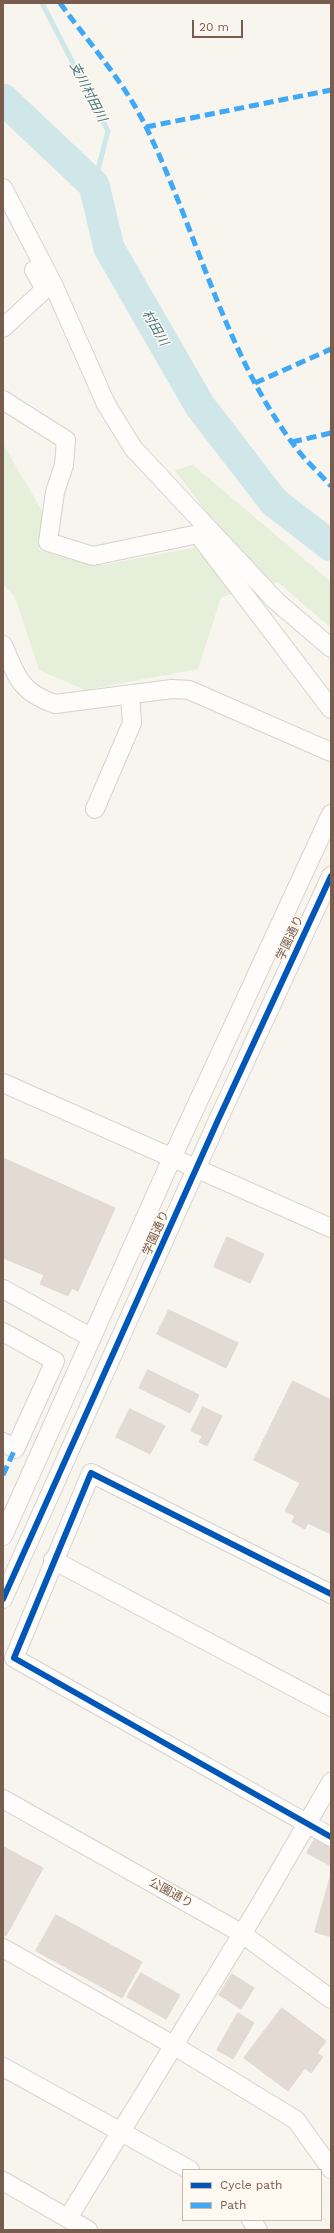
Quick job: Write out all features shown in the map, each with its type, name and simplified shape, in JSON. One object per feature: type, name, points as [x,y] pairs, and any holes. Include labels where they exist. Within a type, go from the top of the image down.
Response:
[{"type":"street","points":[[3,188],[53,284],[106,404],[133,448],[276,602],[331,648]]},
{"type":"street","points":[[3,213],[45,290],[3,328]]},
{"type":"street","points":[[3,400],[66,440],[64,465],[55,492],[48,542],[93,556],[198,534],[331,709]]},
{"type":"street","points":[[3,645],[15,672],[24,686],[37,698],[55,704],[172,689],[189,690],[331,752]]},
{"type":"street","points":[[96,809],[132,723],[130,695]]},
{"type":"street","name":"学園通り","points":[[3,1536],[172,1158],[331,814]]},
{"type":"street","name":"学園通り","points":[[3,1599],[331,876]]},
{"type":"street","points":[[3,1083],[331,1228]]},
{"type":"street","points":[[3,1289],[92,1338]]},
{"type":"street","points":[[3,1332],[55,1361],[16,1449],[3,1442]]},
{"type":"street","points":[[331,1594],[91,1473],[53,1560],[14,1658],[331,1837]]},
{"type":"street","points":[[53,1560],[331,1707]]},
{"type":"street","points":[[68,2218],[331,1782]]},
{"type":"street","name":"公園通り","points":[[3,1798],[241,1933],[331,1999]]},
{"type":"street","points":[[3,1948],[173,2045],[296,2120],[331,2169]]},
{"type":"street","points":[[3,2067],[188,2169]]},
{"type":"street","points":[[3,2181],[88,2230]]},
{"type":"street","points":[[252,2221],[258,2230]]},
{"type":"green space","points":[[3,444],[42,511],[39,550],[103,565],[193,548],[210,517],[175,470],[193,465],[331,582],[331,628],[278,582],[221,597],[198,669],[85,690],[39,670],[15,597],[3,584]]},
{"type":"building","points":[[3,1158],[115,1208],[78,1291],[72,1288],[68,1296],[40,1284],[44,1275],[3,1258]]},
{"type":"building","points":[[227,1237],[264,1254],[250,1283],[214,1267]]},
{"type":"building","points":[[169,1310],[238,1343],[226,1368],[157,1334]]},
{"type":"building","points":[[148,1370],[199,1395],[190,1413],[139,1388]]},
{"type":"building","points":[[293,1381],[331,1400],[331,1534],[308,1523],[305,1529],[292,1522],[295,1516],[285,1511],[300,1483],[254,1460]]},
{"type":"building","points":[[203,1407],[222,1416],[207,1446],[199,1442],[202,1436],[191,1431]]},
{"type":"building","points":[[130,1409],[165,1426],[150,1454],[116,1437]]},
{"type":"building","points":[[316,1837],[331,1845],[331,1866],[307,1853]]},
{"type":"building","points":[[4,1847],[43,1868],[6,1936],[3,1934]]},
{"type":"building","points":[[331,1874],[331,1937],[315,1932]]},
{"type":"building","points":[[56,1915],[142,1962],[122,1998],[36,1951]]},
{"type":"building","points":[[141,1973],[180,1995],[166,2019],[127,1997]]},
{"type":"building","points":[[232,1974],[254,1988],[241,2009],[219,1995]]},
{"type":"building","points":[[282,2008],[326,2041],[317,2053],[323,2057],[311,2073],[305,2068],[288,2091],[244,2058]]},
{"type":"building","points":[[238,2013],[254,2023],[233,2059],[217,2050]]},
{"type":"waterway","name":"支川村田川","points":[[42,3],[108,131],[94,185]]},
{"type":"waterway","name":"村田川","points":[[3,99],[94,185],[109,248],[200,406],[274,502],[331,546]]},
{"type":"marked path","points":[[60,3],[117,79],[146,127],[164,167],[231,333],[250,373],[271,411],[296,448],[331,486]]},
{"type":"marked path","points":[[146,127],[331,90]]},
{"type":"marked path","points":[[255,383],[331,349]]},
{"type":"marked path","points":[[292,442],[331,433]]},
{"type":"marked path","points":[[3,1475],[15,1449]]},
{"type":"cycle path","points":[[3,1599],[218,1120],[331,876]]},
{"type":"cycle path","points":[[331,1594],[91,1473],[14,1658],[331,1837]]}]
